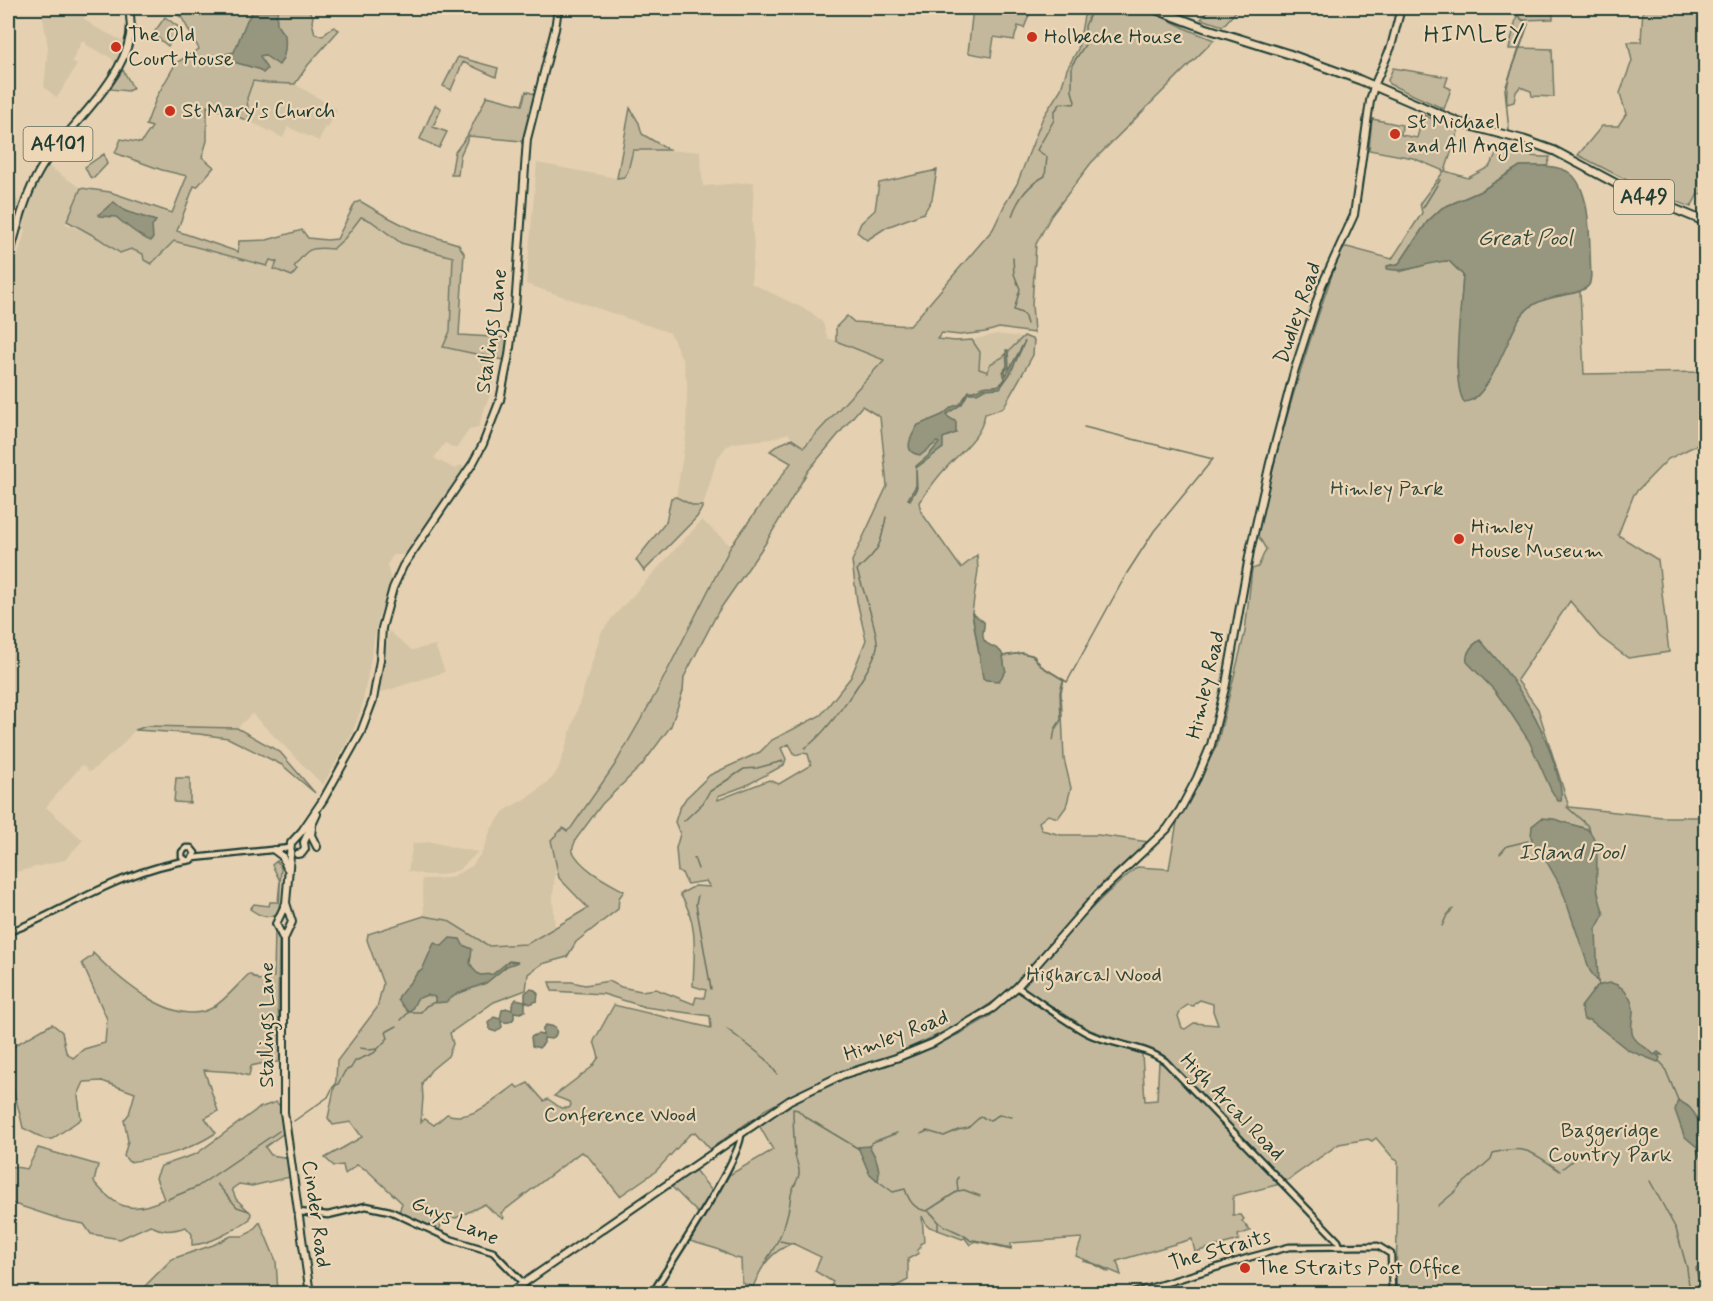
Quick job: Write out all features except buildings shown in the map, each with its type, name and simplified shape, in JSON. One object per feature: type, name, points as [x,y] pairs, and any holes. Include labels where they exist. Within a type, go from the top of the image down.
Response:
[{"type":"highway","name":"A449","points":[[1152,8],[1205,28],[1289,54],[1374,86],[1460,123],[1533,142],[1555,151],[1626,189],[1706,222]]},
{"type":"main road","name":"A4101","points":[[8,260],[25,204],[38,173],[50,154],[112,78],[122,61],[130,31],[128,8]]},
{"type":"main road","name":"Stallings Lane","points":[[323,800],[361,732],[373,700],[380,660],[382,628],[393,588],[404,566],[473,463],[500,400],[513,331],[527,139],[555,29],[558,8]]},
{"type":"main road","name":"Dudley Road","points":[[1250,551],[1294,372],[1322,285],[1354,215],[1370,101],[1391,46],[1401,8]]},
{"type":"main road","name":"Himley Road","points":[[508,1293],[789,1100],[842,1075],[933,1043],[993,1008],[1017,987],[1097,895],[1167,829],[1197,778],[1211,745],[1220,711],[1250,551]]},
{"type":"main road","points":[[293,851],[304,851],[304,842],[323,800]]},
{"type":"main road","points":[[286,903],[276,921],[279,928],[284,930],[290,928],[292,922],[286,903],[288,874],[293,851],[291,843],[323,800]]},
{"type":"main road","points":[[312,825],[311,835],[317,847]]},
{"type":"main road","points":[[294,840],[301,839],[304,842]]},
{"type":"main road","points":[[274,850],[282,856],[288,874]]},
{"type":"main road","points":[[280,916],[289,916]]},
{"type":"main road","name":"Stallings Lane","points":[[279,928],[284,939],[284,1112],[288,1139]]},
{"type":"main road","name":"Stallings Lane","points":[[284,939],[290,928]]},
{"type":"main road","name":"Cinder Road","points":[[288,1139],[310,1293]]},
{"type":"street","points":[[168,865],[186,848],[191,848],[194,855]]},
{"type":"street","points":[[8,932],[23,928],[103,888],[139,873],[186,860],[194,855],[293,851]]},
{"type":"street","points":[[182,854],[186,860]]},
{"type":"street","name":"High Arcal Road","points":[[1017,987],[1087,1033],[1158,1056],[1165,1061],[1340,1246]]},
{"type":"street","points":[[652,1293],[726,1174],[741,1142],[741,1132]]},
{"type":"street","name":"Guys Lane","points":[[299,1212],[328,1215],[364,1206],[390,1211],[450,1239],[491,1251],[523,1283]]},
{"type":"street","name":"The Straits","points":[[1130,1293],[1289,1247],[1378,1246],[1391,1254],[1392,1293]]},
{"type":"shaded area","points":[[41,8],[109,8],[105,13],[89,9],[84,18],[93,26],[125,42],[115,64],[111,58],[86,45],[86,42],[82,42],[72,61],[77,65],[57,98],[44,87],[48,47]]},
{"type":"shaded area","points":[[253,81],[295,84],[337,109],[319,141],[288,127],[283,138],[249,121],[247,98]]},
{"type":"shaded area","points":[[622,150],[700,151],[703,186],[754,182],[752,221],[754,246],[751,283],[811,312],[823,323],[828,338],[884,359],[803,447],[788,433],[772,439],[734,443],[726,447],[717,459],[703,506],[694,507],[676,497],[686,436],[687,383],[683,361],[670,333],[526,284],[537,163],[617,178]]},
{"type":"shaded area","points":[[48,166],[81,188],[66,224],[154,258],[168,236],[288,263],[308,238],[337,239],[355,203],[453,257],[450,331],[493,357],[493,386],[478,428],[469,430],[456,449],[445,443],[434,458],[455,469],[461,465],[464,467],[407,555],[393,555],[387,565],[391,580],[378,619],[362,707],[351,736],[323,785],[252,714],[237,728],[147,726],[135,730],[118,749],[90,772],[82,765],[46,807],[83,840],[65,860],[8,874],[8,292],[32,198]]},
{"type":"shaded area","points":[[8,194],[15,196],[20,205],[8,243]]},
{"type":"shaded area","points":[[996,334],[1023,337],[1003,357],[990,364],[988,372],[979,369],[980,352],[972,340]]},
{"type":"shaded area","points":[[702,520],[731,546],[656,693],[614,766],[571,828],[551,840],[556,866],[553,897],[555,928],[527,944],[489,946],[448,920],[424,916],[422,879],[449,878],[472,866],[482,852],[491,829],[504,811],[534,793],[553,777],[565,749],[601,633]]},
{"type":"shaded area","points":[[389,631],[412,650],[435,645],[445,672],[376,694]]},
{"type":"shaded area","points":[[433,842],[478,852],[459,870],[442,875],[426,875],[408,871],[413,843]]},
{"type":"green space","points":[[174,8],[310,8],[315,34],[323,36],[334,27],[339,30],[308,65],[295,84],[253,81],[247,98],[249,121],[207,106],[207,141],[202,157],[214,167],[197,187],[194,186],[177,231],[238,252],[239,241],[267,240],[302,230],[308,238],[337,239],[355,203],[360,201],[415,231],[458,244],[464,253],[459,335],[509,338],[504,360],[443,347],[450,331],[453,257],[401,243],[371,221],[361,217],[333,249],[314,249],[302,256],[294,267],[297,270],[292,276],[274,269],[277,262],[270,260],[267,266],[174,241],[151,264],[144,260],[143,254],[131,249],[120,253],[67,221],[81,188],[110,192],[172,213],[187,176],[162,170],[115,153],[121,139],[141,143],[152,127],[146,125],[157,96],[176,63],[199,49],[182,18],[171,10]]},
{"type":"green space","points":[[973,8],[1032,8],[1024,28],[1018,26],[1014,40],[994,37],[991,57],[968,53]]},
{"type":"green space","name":"Conference Wood","points":[[1094,8],[1145,8],[1214,40],[1091,163],[1051,216],[1036,244],[1032,304],[1034,333],[999,328],[960,335],[942,333],[937,339],[972,340],[980,352],[979,369],[988,372],[990,364],[1003,357],[1024,336],[1034,340],[1033,355],[1003,408],[985,414],[975,437],[942,472],[919,502],[921,512],[961,568],[977,555],[978,570],[972,613],[982,670],[1004,668],[1003,656],[1022,653],[1034,656],[1041,666],[1064,680],[1061,692],[1064,759],[1071,788],[1066,807],[1058,818],[1048,815],[1039,822],[1042,830],[1061,835],[1098,835],[1149,842],[1104,881],[1020,981],[957,1026],[889,1057],[828,1078],[793,1095],[764,1110],[756,1119],[710,1149],[695,1132],[689,1135],[656,1171],[620,1196],[587,1155],[581,1152],[501,1213],[503,1219],[485,1204],[456,1218],[451,1217],[442,1223],[439,1230],[399,1212],[402,1203],[367,1170],[357,1165],[345,1174],[343,1165],[334,1166],[325,1158],[362,1137],[351,1122],[333,1125],[328,1118],[336,1080],[337,1061],[377,1008],[383,984],[367,940],[368,934],[424,916],[447,920],[489,946],[527,944],[588,908],[559,878],[551,840],[563,828],[567,831],[571,828],[614,766],[656,693],[731,546],[791,463],[770,451],[792,439],[804,447],[884,360],[836,341],[836,327],[847,316],[854,322],[910,326],[993,229],[1017,184],[1043,117],[1061,89],[1067,69],[1078,49],[1084,16]],"holes":[[[862,406],[880,417],[887,486],[852,561],[857,601],[866,640],[851,677],[821,715],[772,740],[760,752],[710,775],[686,798],[675,822],[680,834],[676,848],[678,872],[682,873],[687,884],[706,881],[710,887],[695,886],[680,894],[693,927],[693,986],[706,990],[704,998],[696,997],[694,1004],[656,989],[641,991],[621,987],[609,981],[585,985],[572,982],[549,982],[552,991],[603,994],[645,1007],[710,1016],[711,1028],[614,1005],[594,1041],[599,1057],[592,1067],[554,1096],[570,1102],[569,1108],[561,1108],[548,1099],[544,1101],[528,1083],[518,1088],[515,1085],[474,1112],[456,1116],[447,1114],[434,1125],[425,1119],[421,1122],[422,1083],[431,1070],[448,1056],[453,1044],[450,1033],[494,1002],[526,990],[528,974],[542,964],[567,957],[576,942],[618,909],[619,898],[624,891],[581,863],[572,850],[576,839],[602,804],[642,765],[671,726],[683,691],[684,677],[718,612],[765,544],[808,471]],[[789,744],[795,755],[808,754],[811,765],[779,784],[769,780],[718,800],[718,796],[745,786],[784,765],[786,759],[781,748]]]},
{"type":"green space","points":[[1211,8],[1239,8],[1223,26],[1201,19]]},
{"type":"green space","points":[[1517,8],[1553,8],[1553,19],[1522,20],[1528,24],[1520,48],[1552,49],[1554,97],[1532,96],[1531,91],[1520,87],[1516,92],[1514,102],[1507,104],[1508,81],[1519,49],[1509,49]]},
{"type":"green space","points":[[1643,8],[1705,8],[1705,193],[1698,194],[1691,207],[1646,190],[1578,155],[1602,126],[1618,126],[1626,114],[1620,93],[1632,61],[1628,42],[1641,42]]},
{"type":"green space","points":[[165,17],[181,29],[168,46],[153,34]]},
{"type":"green space","points":[[458,57],[498,68],[496,77],[463,62],[451,90],[443,86]]},
{"type":"green space","points":[[1393,68],[1448,77],[1445,86],[1451,89],[1444,109],[1389,84],[1388,80]]},
{"type":"green space","points":[[123,70],[133,88],[128,91],[110,89]]},
{"type":"green space","points":[[526,91],[534,94],[523,146],[521,141],[469,136],[460,156],[458,175],[451,175],[455,152],[467,136],[487,96],[522,105]]},
{"type":"green space","points":[[435,105],[441,108],[433,127],[447,132],[439,148],[420,139]]},
{"type":"green space","points":[[630,108],[639,123],[642,134],[669,150],[633,150],[628,171],[624,177],[617,178]]},
{"type":"green space","points":[[1423,115],[1459,129],[1445,171],[1468,178],[1489,167],[1498,151],[1511,150],[1531,156],[1550,157],[1547,166],[1520,166],[1481,191],[1442,208],[1427,222],[1401,261],[1391,265],[1400,272],[1436,261],[1449,261],[1463,275],[1457,367],[1473,400],[1491,378],[1509,337],[1525,312],[1540,300],[1580,291],[1584,374],[1705,372],[1705,441],[1668,459],[1634,494],[1618,535],[1658,560],[1669,652],[1628,658],[1600,637],[1570,601],[1517,680],[1538,709],[1569,807],[1662,817],[1705,817],[1705,1293],[1396,1293],[1398,1161],[1376,1138],[1372,1141],[1368,1139],[1339,1144],[1285,1182],[1174,1066],[1158,1053],[1090,1030],[1020,987],[1073,927],[1137,867],[1169,869],[1177,822],[1217,745],[1245,632],[1252,569],[1258,567],[1266,549],[1257,534],[1273,465],[1292,397],[1336,263],[1342,248],[1347,247],[1392,259],[1422,213],[1420,203],[1444,171],[1413,158],[1369,150],[1372,119],[1402,125],[1401,135],[1417,138]],"holes":[[[1200,1000],[1213,1004],[1218,1025],[1194,1023],[1185,1029],[1182,1028],[1178,1016],[1182,1009],[1188,1005],[1194,1006]]]},
{"type":"green space","points":[[104,154],[107,164],[94,178],[90,177],[85,167]]},
{"type":"green space","points":[[937,170],[932,199],[924,213],[887,227],[867,240],[857,232],[861,223],[875,210],[879,183]]},
{"type":"green space","points":[[676,497],[694,506],[703,506],[697,517],[644,571],[636,560],[666,522],[671,498]]},
{"type":"green space","points":[[147,726],[237,728],[280,752],[315,793],[282,765],[228,738],[135,730]]},
{"type":"green space","points":[[176,778],[190,778],[190,803],[174,802]]},
{"type":"green space","points":[[277,861],[281,868],[279,911],[268,917],[250,909],[254,904],[269,906],[270,902],[278,902],[280,881],[272,865]]},
{"type":"green space","points":[[275,929],[279,940],[278,1007],[281,1062],[251,1066],[249,1076],[235,1072],[204,1070],[218,1111],[205,1118],[216,1133],[174,1153],[129,1162],[124,1156],[128,1141],[124,1120],[129,1114],[135,1093],[102,1081],[84,1082],[78,1095],[81,1119],[52,1139],[45,1139],[23,1128],[11,1081],[8,1053],[17,1044],[52,1024],[62,1032],[66,1052],[73,1058],[84,1049],[105,1043],[107,1019],[82,963],[93,953],[117,975],[148,998],[181,1012],[197,1013],[217,1005],[249,974],[259,980],[274,977]]},
{"type":"green space","points":[[1017,991],[1089,1038],[1142,1054],[1145,1101],[1157,1100],[1159,1061],[1162,1062],[1280,1184],[1233,1196],[1233,1215],[1241,1215],[1244,1219],[1242,1221],[1250,1231],[1238,1235],[1239,1240],[1195,1252],[1192,1239],[1117,1261],[1121,1275],[1076,1256],[1082,1238],[1011,1243],[1011,1249],[975,1241],[970,1245],[965,1238],[962,1239],[927,1226],[922,1216],[924,1242],[917,1250],[919,1253],[908,1259],[908,1280],[884,1293],[827,1293],[833,1282],[815,1271],[821,1257],[792,1243],[768,1260],[753,1287],[742,1283],[741,1259],[690,1241],[729,1175],[773,1150],[759,1125],[790,1106],[789,1104],[844,1076],[886,1066],[918,1054],[961,1033],[989,1017]]},
{"type":"green space","points":[[276,1102],[280,1106],[284,1133],[265,1147],[271,1155],[289,1158],[290,1177],[252,1186],[239,1184],[232,1189],[236,1199],[251,1213],[250,1219],[215,1239],[192,1245],[192,1234],[186,1227],[168,1230],[150,1225],[120,1239],[91,1234],[84,1224],[63,1220],[8,1202],[8,1166],[27,1169],[38,1148],[98,1165],[94,1182],[117,1203],[133,1208],[152,1204],[164,1199],[156,1178],[161,1166],[196,1154],[259,1108]]},
{"type":"green space","points":[[695,1170],[712,1191],[698,1213],[670,1185]]},
{"type":"green space","points":[[260,1222],[276,1261],[278,1293],[138,1293],[172,1259],[213,1245],[231,1236],[243,1236],[251,1232]]},
{"type":"water","points":[[255,8],[278,8],[277,23],[285,35],[284,55],[279,65],[264,55],[260,56],[267,69],[263,73],[258,69],[223,59],[221,55],[234,52],[247,20]]},
{"type":"water","name":"Great Pool","points":[[1520,166],[1559,168],[1570,173],[1577,181],[1583,193],[1588,221],[1590,283],[1584,289],[1539,302],[1530,307],[1522,315],[1498,365],[1482,391],[1473,399],[1464,402],[1460,391],[1457,360],[1463,275],[1449,261],[1404,270],[1387,269],[1387,266],[1398,264],[1401,261],[1427,222],[1442,208],[1481,191]]},
{"type":"water","points":[[114,202],[125,211],[156,221],[152,226],[151,241],[116,217],[99,216]]},
{"type":"water","points":[[1025,341],[1010,374],[1000,388],[968,393],[962,404],[947,414],[956,422],[956,433],[943,438],[943,448],[916,468],[939,443],[937,442],[921,455],[911,451],[909,443],[918,425],[960,404],[969,391],[1000,384],[1005,379],[1003,372],[1007,366],[1006,350],[1008,350],[1009,367],[1005,371],[1006,375]]},
{"type":"water","points":[[916,468],[917,488],[910,500],[908,499],[916,486]]},
{"type":"water","points":[[972,613],[984,622],[984,640],[1002,654],[1006,671],[999,681],[983,678]]},
{"type":"water","points":[[1480,640],[1515,684],[1535,716],[1556,769],[1561,789],[1561,801],[1558,801],[1551,790],[1529,741],[1508,709],[1494,690],[1467,662],[1470,649]]},
{"type":"water","name":"Island Pool","points":[[1542,818],[1554,819],[1587,829],[1595,841],[1597,890],[1604,914],[1596,929],[1598,982],[1590,971],[1561,887],[1544,857],[1533,844],[1532,826]]},
{"type":"water","points":[[450,938],[460,939],[463,945],[472,949],[470,963],[480,975],[493,974],[509,961],[518,962],[507,966],[486,983],[457,994],[446,1002],[435,1003],[435,997],[427,995],[417,999],[408,1012],[398,1000],[399,996],[422,970],[434,943],[442,946]]},
{"type":"water","points":[[1609,983],[1618,985],[1628,995],[1633,1008],[1631,1030],[1633,1036],[1654,1055],[1658,1052],[1662,1055],[1657,1055],[1660,1058],[1658,1062],[1628,1050],[1590,1020],[1584,1020],[1581,1007],[1597,986]]},
{"type":"water","points":[[530,989],[535,990],[538,994],[537,1001],[530,1004],[525,1001],[525,993]]},
{"type":"water","points":[[516,999],[525,1001],[525,1011],[514,1012],[514,1018],[510,1022],[501,1021],[502,1027],[496,1032],[490,1030],[488,1023],[494,1017],[500,1019],[502,1010],[506,1008],[512,1010]]},
{"type":"water","points":[[546,1025],[555,1027],[555,1036],[551,1039],[544,1038],[544,1043],[539,1048],[532,1046],[531,1037],[537,1034],[543,1035],[543,1028]]},
{"type":"water","points":[[1678,1100],[1689,1107],[1701,1127],[1705,1163],[1697,1147],[1684,1136],[1675,1110]]},
{"type":"water","points":[[869,1146],[877,1163],[878,1181],[869,1173],[858,1147]]},
{"type":"waterway","points":[[1012,216],[1024,193],[1045,176],[1047,157],[1037,150],[1054,120],[1054,112],[1061,103],[1074,104],[1075,102],[1072,91],[1072,65],[1086,43],[1085,26],[1091,12],[1097,8]]},
{"type":"waterway","points":[[1509,131],[1505,89],[1528,24],[1517,15],[1517,8]]},
{"type":"waterway","points":[[1423,208],[1440,180]]},
{"type":"waterway","points":[[1013,258],[1014,274],[1020,289],[1014,310],[1024,314],[1027,324]]},
{"type":"waterway","points":[[1003,656],[1022,653],[1032,655],[1041,666],[1067,682],[1127,573],[1154,531],[1213,459],[1084,427]]},
{"type":"waterway","points":[[805,748],[814,741],[847,702],[866,671],[877,647],[876,632],[857,570],[878,547],[886,517]]},
{"type":"waterway","points":[[1053,741],[1055,729],[1061,720],[1060,692],[1063,681]]},
{"type":"waterway","points":[[684,821],[703,803],[709,792],[744,769],[783,761]]},
{"type":"waterway","points":[[1567,807],[1587,825],[1590,831]]},
{"type":"waterway","points":[[1500,854],[1507,846],[1528,841]]},
{"type":"waterway","points":[[694,858],[698,869]]},
{"type":"waterway","points":[[698,895],[696,904],[711,989]]},
{"type":"waterway","points":[[1448,914],[1453,909]]},
{"type":"waterway","points":[[1442,926],[1447,915]]},
{"type":"waterway","points":[[411,1012],[421,1012],[426,1006],[435,1002]]},
{"type":"waterway","points":[[401,1020],[411,1010]]},
{"type":"waterway","points":[[294,1121],[328,1097],[345,1071],[351,1068],[355,1061],[374,1053],[388,1038],[386,1032],[397,1026]]},
{"type":"waterway","points":[[727,1029],[766,1059],[777,1074]]},
{"type":"waterway","points":[[360,1048],[367,1049]]},
{"type":"waterway","points":[[369,1050],[377,1049]]},
{"type":"waterway","points":[[1659,1061],[1664,1066],[1678,1100]]},
{"type":"waterway","points":[[767,1259],[783,1229],[799,1174],[795,1155],[793,1109],[859,1149]]},
{"type":"waterway","points":[[921,1134],[927,1131],[944,1136],[968,1128],[980,1117],[990,1120],[999,1115],[1012,1117]]},
{"type":"waterway","points":[[168,1199],[197,1187],[279,1131]]},
{"type":"waterway","points":[[1593,1144],[1609,1131]]},
{"type":"waterway","points":[[869,1146],[873,1142],[897,1133]]},
{"type":"waterway","points":[[1563,1168],[1591,1146]]},
{"type":"waterway","points":[[1458,1188],[1491,1159],[1493,1153],[1505,1150],[1530,1152],[1560,1171]]},
{"type":"waterway","points":[[958,1177],[958,1191]]},
{"type":"waterway","points":[[878,1181],[893,1192],[905,1189],[913,1204],[927,1211],[958,1191],[964,1190],[980,1196]]},
{"type":"waterway","points":[[1650,1181],[1676,1229],[1687,1268],[1690,1294]]},
{"type":"waterway","points":[[217,1184],[237,1207],[249,1211]]},
{"type":"waterway","points":[[1438,1206],[1457,1190]]},
{"type":"waterway","points":[[929,1212],[938,1222],[971,1241],[1011,1248]]},
{"type":"waterway","points":[[938,1222],[938,1230]]},
{"type":"waterway","points":[[780,1241],[794,1244]]},
{"type":"waterway","points":[[1702,1294],[1696,1268],[1706,1259]]},
{"type":"waterway","points":[[1083,1261],[1109,1272]]},
{"type":"place","name":"Holbeche House","points":[[1032,37]]},
{"type":"place","name":"The Old Court House","points":[[116,47]]},
{"type":"place","name":"St Mary's Church","points":[[170,111]]},
{"type":"place","name":"St Michael and All Angels","points":[[1395,134]]},
{"type":"place","name":"Himley House Museum","points":[[1459,539]]},
{"type":"place","name":"The Straits Post Office","points":[[1245,1268]]},
{"type":"district","name":"HIMLEY","points":[[1475,35]]},
{"type":"park label","name":"Himley Park","points":[[1387,489]]},
{"type":"park label","name":"Higharcal Wood","points":[[1094,975]]},
{"type":"park label","name":"Baggeridge Country Park","points":[[1610,1143]]}]
